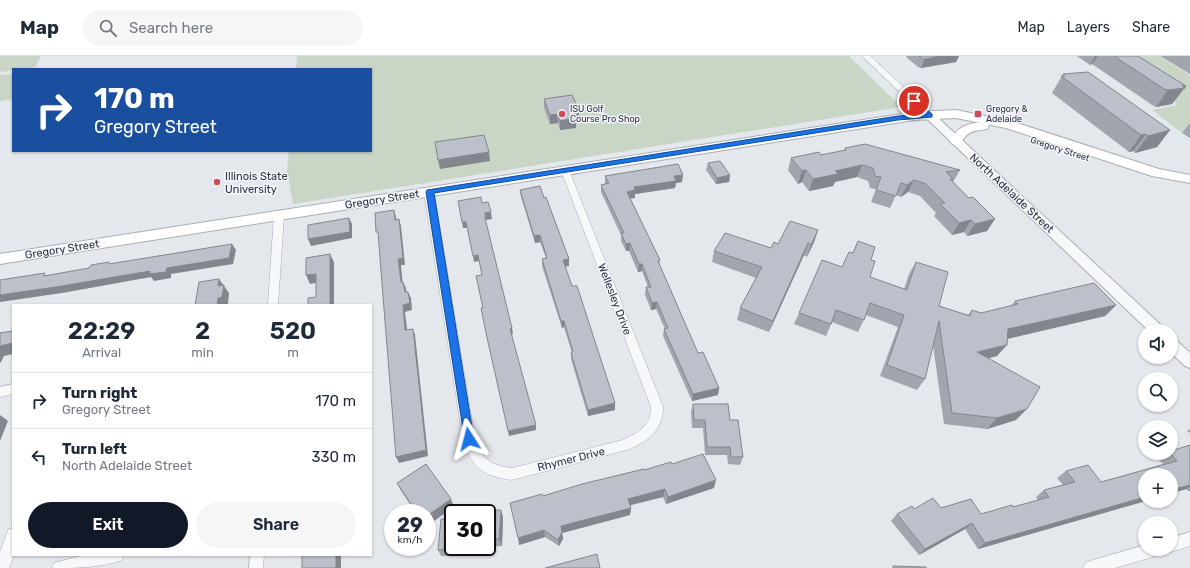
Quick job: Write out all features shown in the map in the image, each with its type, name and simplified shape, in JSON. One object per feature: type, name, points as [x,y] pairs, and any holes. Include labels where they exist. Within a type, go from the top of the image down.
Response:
[{"type":"main road","name":"Gregory Street","points":[[0,259],[898,118],[956,114],[1010,125],[1157,173],[1190,179]]},
{"type":"main road","name":"Gregory Street","points":[[930,116],[983,126],[1017,135],[1146,178],[1190,187]]},
{"type":"main road","points":[[956,141],[961,132],[968,127],[983,126]]},
{"type":"street","name":"North Adelaide Street","points":[[866,56],[1151,324]]},
{"type":"street","name":"Wellesley Drive","points":[[565,170],[657,407],[657,417],[651,428]]},
{"type":"street","name":"Rhymer Drive","points":[[429,192],[469,439],[472,450],[486,468],[512,474],[626,445],[643,436],[651,428]]},
{"type":"street","points":[[273,304],[279,215]]},
{"type":"street","points":[[1178,351],[1190,362]]},
{"type":"street","points":[[0,392],[12,389]]},
{"type":"street","points":[[2,568],[12,538]]},
{"type":"street","points":[[1178,543],[1190,539]]},
{"type":"street","points":[[1090,568],[1138,554]]},
{"type":"street","points":[[59,568],[113,556]]},
{"type":"street","points":[[256,568],[257,556]]},
{"type":"green space","points":[[0,56],[41,56],[36,66],[31,68],[12,68],[12,70],[0,72]]},
{"type":"green space","points":[[297,56],[849,56],[901,107],[293,204],[287,169],[289,152],[372,152],[372,68],[296,68]]},
{"type":"green space","points":[[1106,56],[1159,56],[1190,75],[1190,131],[1182,133],[1152,110],[1178,105]]},
{"type":"green space","points":[[12,74],[12,99],[0,101],[0,75]]},
{"type":"building","points":[[919,56],[943,56],[922,59]]},
{"type":"building","points":[[1114,56],[1138,56],[1186,86],[1182,86],[1185,88],[1164,89]]},
{"type":"building","points":[[1088,72],[1170,130],[1148,136],[1146,134],[1141,135],[1061,76],[1065,76],[1063,74]]},
{"type":"building","points":[[572,95],[579,110],[573,111],[576,118],[560,121],[557,114],[550,115],[544,99]]},
{"type":"building","points":[[484,135],[489,152],[438,160],[435,142]]},
{"type":"building","points":[[865,144],[960,170],[946,172],[953,179],[950,179],[969,198],[973,197],[995,219],[975,224],[971,220],[959,223],[940,204],[945,203],[926,184],[914,180],[907,185],[901,183],[896,196],[876,190],[881,177],[875,176],[873,168],[862,165],[835,171],[838,174],[813,179],[806,170],[802,171],[791,158],[819,152],[821,155],[846,150],[845,148]]},
{"type":"building","points":[[720,161],[730,175],[717,178],[708,163]]},
{"type":"building","points":[[678,164],[683,175],[674,176],[676,181],[634,187],[635,190],[627,192],[660,260],[658,261],[698,353],[703,352],[719,388],[693,394],[664,329],[668,328],[657,302],[652,303],[646,287],[651,287],[642,264],[639,264],[630,243],[626,244],[621,233],[624,233],[601,185],[609,183],[605,176]]},
{"type":"building","points":[[540,186],[544,198],[546,197],[569,259],[563,260],[572,286],[577,286],[615,403],[588,410],[571,353],[573,352],[564,321],[561,321],[542,259],[547,258],[540,235],[534,236],[520,190]]},
{"type":"building","points":[[481,197],[482,203],[488,202],[491,212],[485,213],[485,218],[512,328],[510,329],[536,425],[508,431],[481,308],[483,308],[476,276],[482,275],[478,255],[473,256],[466,222],[462,222],[458,201]]},
{"type":"building","points":[[394,210],[395,220],[399,219],[403,258],[398,259],[401,282],[403,282],[405,292],[408,292],[410,303],[403,305],[405,330],[413,329],[426,450],[396,457],[378,232],[376,232],[375,213]]},
{"type":"building","points":[[349,218],[350,232],[308,239],[308,225]]},
{"type":"building","points":[[790,221],[818,230],[811,245],[808,243],[773,321],[740,308],[762,267],[714,251],[725,233],[771,248],[774,242],[778,244]]},
{"type":"building","points":[[858,241],[875,247],[871,260],[875,261],[870,277],[907,290],[916,262],[948,272],[939,306],[970,316],[972,310],[981,313],[1018,304],[1015,301],[1094,283],[1116,305],[1008,329],[1007,345],[977,352],[1040,387],[1027,409],[997,418],[952,413],[939,321],[925,379],[887,365],[904,315],[870,303],[864,320],[836,310],[831,324],[799,313],[822,260],[842,267],[849,252],[853,253]]},
{"type":"building","points":[[232,244],[229,258],[167,268],[166,272],[149,274],[150,271],[0,295],[0,280],[45,273],[44,276],[89,268],[91,265],[109,262],[109,264]]},
{"type":"building","points":[[330,254],[330,304],[308,304],[308,298],[316,297],[316,274],[306,275],[306,258]]},
{"type":"building","points":[[219,279],[218,286],[224,285],[222,297],[218,298],[217,304],[195,304],[199,282]]},
{"type":"building","points":[[12,331],[12,343],[0,346],[0,333]]},
{"type":"building","points":[[693,404],[728,404],[730,420],[738,420],[743,457],[731,457],[730,447],[707,447],[705,420],[694,420]]},
{"type":"building","points":[[1190,445],[1190,485],[1178,488],[1178,468],[1152,468],[1177,461],[1178,449]]},
{"type":"building","points":[[703,454],[716,480],[668,497],[665,489],[628,499],[631,508],[561,526],[562,532],[558,540],[544,530],[518,538],[510,503],[542,494],[543,496],[582,484],[644,470],[671,462],[672,464]]},
{"type":"building","points":[[426,464],[451,499],[436,510],[436,504],[411,504],[397,483]]},
{"type":"building","points":[[1088,465],[1101,482],[1138,472],[1138,499],[985,543],[972,523],[925,549],[897,514],[912,506],[914,509],[933,498],[941,508],[971,499],[981,514],[1012,505],[1013,507],[1049,497],[1044,490],[1075,482],[1066,471]]},
{"type":"building","points":[[496,510],[501,510],[499,539],[496,539]]},
{"type":"building","points":[[441,519],[444,519],[444,550],[438,550]]},
{"type":"building","points":[[597,554],[600,568],[545,568]]},
{"type":"building","points":[[302,556],[336,556],[336,568],[302,568]]},
{"type":"building","points":[[893,566],[926,567],[926,568],[893,568]]},
{"type":"place","name":"ISU Golf Course Pro Shop","points":[[562,114]]},
{"type":"place","name":"Gregory & Adelaide","points":[[978,114]]},
{"type":"place","name":"Illinois State University","points":[[217,182]]},
{"type":"route","points":[[469,439],[429,192],[898,118],[930,116],[914,101]]}]
